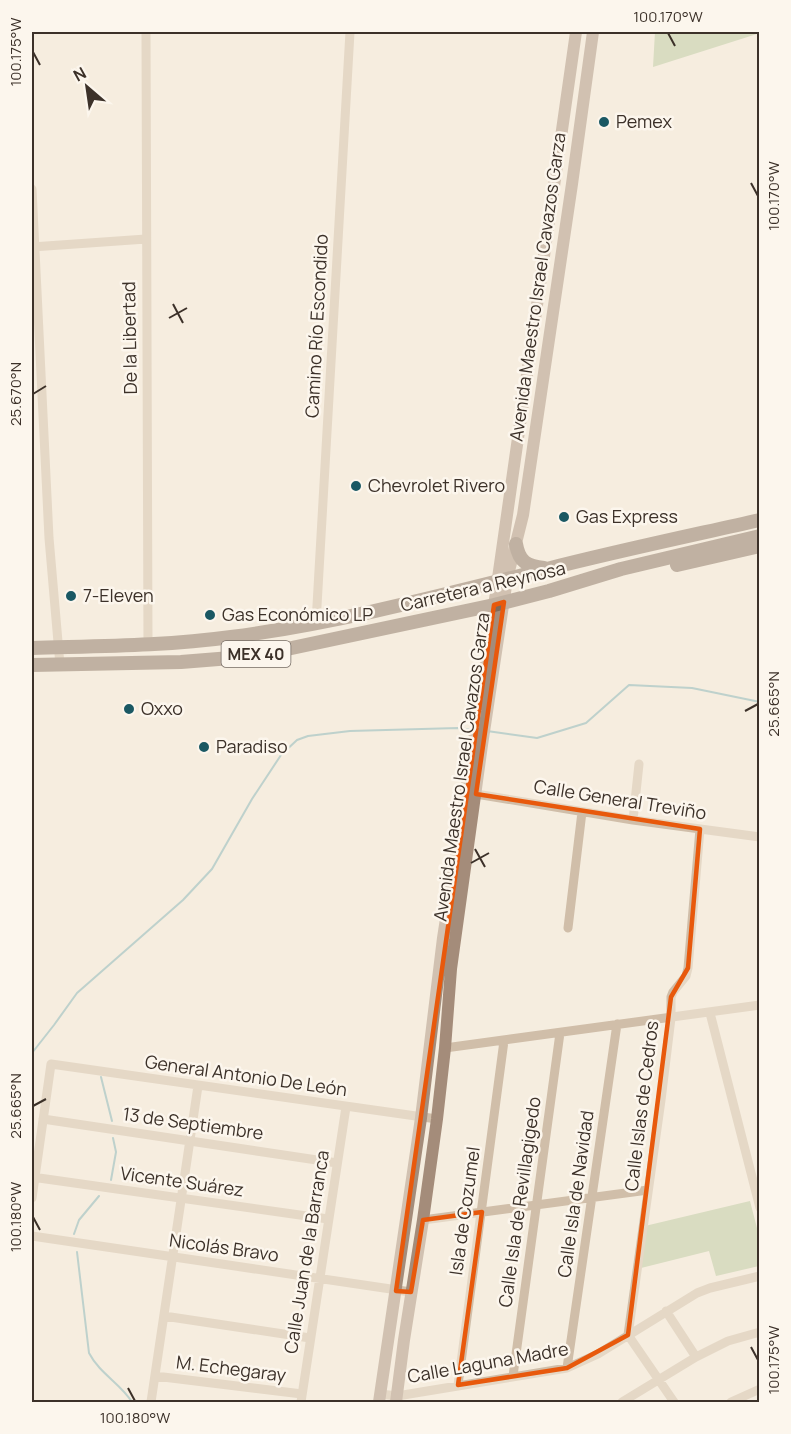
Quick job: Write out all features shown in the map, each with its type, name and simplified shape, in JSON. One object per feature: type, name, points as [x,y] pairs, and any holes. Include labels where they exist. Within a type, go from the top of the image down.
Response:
[{"type":"main road","name":"Avenida Maestro Israel Cavazos Garza","points":[[379,1398],[421,1118],[443,938],[478,743],[499,603],[576,32]]},
{"type":"main road","name":"Avenida Maestro Israel Cavazos Garza","points":[[502,581],[516,544],[523,515],[593,32]]},
{"type":"main road","points":[[573,51],[590,54]]},
{"type":"main road","name":"Carretera a Reynosa","points":[[32,648],[148,645],[231,637],[315,623],[759,520]]},
{"type":"main road","name":"Carretera a Reynosa","points":[[32,665],[223,659],[295,647],[558,589],[634,566],[759,536]]},
{"type":"main road","points":[[516,544],[518,555],[524,563],[534,567],[549,568]]},
{"type":"main road","points":[[634,566],[637,569],[648,571],[759,546]]},
{"type":"main road","points":[[295,647],[294,642],[299,635],[433,602],[452,593]]},
{"type":"main road","name":"Avenida Maestro Israel Cavazos Garza","points":[[397,1399],[437,1119],[451,969],[476,794],[478,743]]},
{"type":"street","name":"De la Libertad","points":[[146,32],[148,645]]},
{"type":"street","name":"Camino Río Escondido","points":[[315,623],[350,32]]},
{"type":"street","points":[[32,189],[32,247],[50,557],[60,665]]},
{"type":"street","points":[[32,247],[146,239]]},
{"type":"street","points":[[633,820],[639,764]]},
{"type":"street","name":"Calle General Treviño","points":[[476,794],[633,820],[759,837]]},
{"type":"street","points":[[568,928],[582,812]]},
{"type":"street","name":"Calle Islas de Cedros","points":[[628,1335],[673,992],[686,976],[688,968],[700,829]]},
{"type":"street","points":[[445,1048],[759,1005]]},
{"type":"street","points":[[710,1012],[759,1208]]},
{"type":"street","name":"Calle Isla de Navidad","points":[[567,1368],[617,1024]]},
{"type":"street","name":"Calle Isla de Revillagigedo","points":[[513,1376],[560,1033]]},
{"type":"street","name":"Isla de Cozumel","points":[[458,1385],[504,1041]]},
{"type":"street","name":"General Antonio De León","points":[[43,1119],[51,1064],[437,1119]]},
{"type":"street","points":[[151,1402],[198,1086]]},
{"type":"street","name":"Calle Juan de la Barranca","points":[[301,1398],[346,1107]]},
{"type":"street","points":[[32,1198],[33,1177],[43,1119]]},
{"type":"street","name":"13 de Septiembre","points":[[43,1119],[337,1163]]},
{"type":"street","name":"Vicente Suárez","points":[[33,1177],[328,1219]]},
{"type":"street","points":[[423,1220],[648,1190]]},
{"type":"street","name":"Nicolás Bravo","points":[[32,1236],[411,1292]]},
{"type":"street","name":"Calle Laguna Madre","points":[[379,1398],[397,1399],[458,1385],[567,1368],[598,1354],[666,1311],[710,1288],[759,1276]]},
{"type":"street","points":[[666,1311],[696,1357]]},
{"type":"street","points":[[164,1316],[310,1338]]},
{"type":"street","points":[[622,1402],[696,1357],[728,1341],[759,1332]]},
{"type":"street","points":[[628,1335],[674,1402]]},
{"type":"street","name":"M. Echegaray","points":[[156,1376],[301,1398]]},
{"type":"street","points":[[731,1402],[759,1389]]},
{"type":"highlighted area","points":[[504,602],[476,794],[700,829],[688,968],[671,997],[628,1335],[567,1368],[458,1385],[482,1212],[423,1220],[411,1292],[396,1291],[494,605]]},
{"type":"green space","points":[[655,32],[759,32],[760,33],[653,67]]},
{"type":"green space","points":[[750,1201],[759,1236],[759,1266],[716,1276],[709,1251],[641,1268],[645,1226]]},
{"type":"waterway","points":[[487,731],[537,738],[586,723],[629,685],[692,688],[760,702]]},
{"type":"waterway","points":[[32,1053],[77,993],[183,900],[212,869],[252,799],[281,755],[297,740],[308,736],[350,731],[458,728],[473,730]]},
{"type":"waterway","points":[[101,1077],[112,1121]]},
{"type":"waterway","points":[[111,1180],[116,1152],[113,1138]]},
{"type":"waterway","points":[[74,1234],[79,1220],[99,1196]]},
{"type":"waterway","points":[[77,1252],[89,1353],[132,1402]]},
{"type":"place","name":"Pemex","points":[[604,122]]},
{"type":"place","name":"Chevrolet Rivero","points":[[356,486]]},
{"type":"place","name":"Gas Express","points":[[564,517]]},
{"type":"place","name":"7-Eleven","points":[[71,596]]},
{"type":"place","name":"Gas Económico LP","points":[[210,615]]},
{"type":"place","name":"Oxxo","points":[[129,709]]},
{"type":"place","name":"Paradiso","points":[[204,747]]}]
